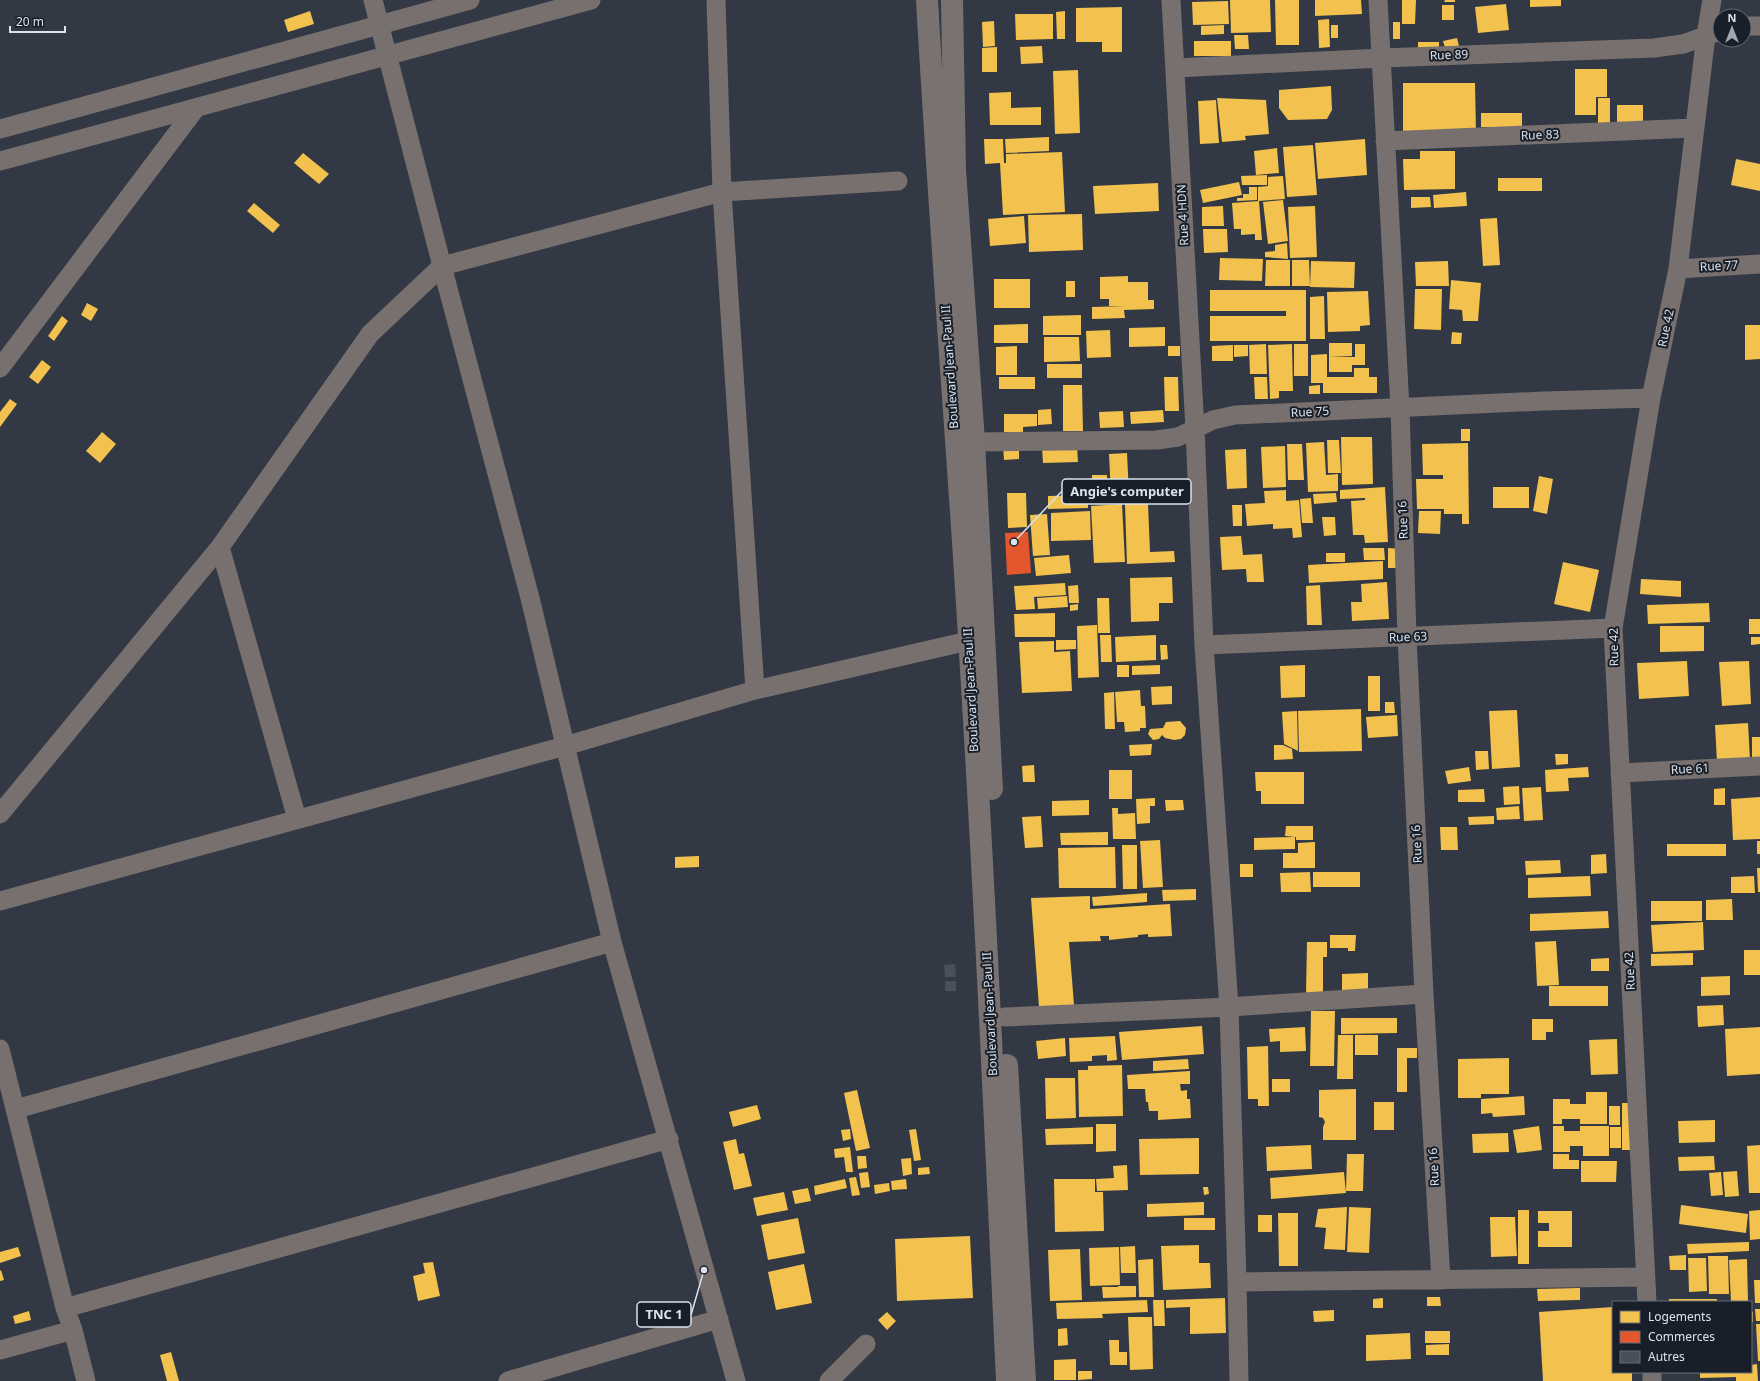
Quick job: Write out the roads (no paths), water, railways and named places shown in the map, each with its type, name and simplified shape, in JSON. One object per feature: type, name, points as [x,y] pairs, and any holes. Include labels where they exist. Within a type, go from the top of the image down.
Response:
[{"type":"main road","name":"Boulevard Jean-Paul II","points":[[927,0],[943,275],[985,920],[1007,1381]]},
{"type":"main road","name":"Boulevard Jean-Paul II","points":[[952,0],[955,170],[974,442],[1025,1381]]},
{"type":"street","points":[[373,0],[530,598],[612,942],[720,1319],[736,1381]]},
{"type":"street","points":[[0,129],[470,0]]},
{"type":"street","points":[[0,161],[591,0]]},
{"type":"street","points":[[716,0],[722,192],[755,690]]},
{"type":"street","name":"Rue 4 HDN","points":[[1171,0],[1195,429],[1204,645],[1229,1007],[1239,1381]]},
{"type":"street","name":"Rue 16","points":[[1378,0],[1400,408],[1407,637],[1424,994],[1441,1280]]},
{"type":"street","name":"Rue 89","points":[[1175,68],[1382,58],[1654,48],[1683,44],[1712,33]]},
{"type":"street","name":"Rue 42","points":[[1647,1301],[1613,628],[1651,398],[1678,269],[1694,128],[1712,38]]},
{"type":"street","points":[[0,368],[196,108]]},
{"type":"street","name":"Rue 83","points":[[1385,141],[1694,128]]},
{"type":"street","points":[[0,814],[220,547],[370,334],[442,266],[722,192],[898,181]]},
{"type":"street","name":"Rue 77","points":[[1678,269],[1760,264]]},
{"type":"street","name":"Rue 75","points":[[974,442],[1157,440],[1178,438],[1213,420],[1235,415],[1651,398]]},
{"type":"street","points":[[220,547],[297,819]]},
{"type":"street","name":"Rue 63","points":[[1204,645],[1613,628]]},
{"type":"street","points":[[0,901],[565,746],[755,690],[968,641]]},
{"type":"street","name":"Rue 61","points":[[1620,773],[1760,766]]},
{"type":"street","points":[[16,1109],[612,942]]},
{"type":"street","points":[[1005,1017],[1229,1007],[1424,994]]},
{"type":"street","points":[[0,1049],[65,1308],[73,1330],[86,1381]]},
{"type":"street","points":[[65,1308],[669,1139]]},
{"type":"street","points":[[1237,1282],[1645,1277]]},
{"type":"street","points":[[508,1381],[720,1319]]},
{"type":"street","points":[[0,1350],[73,1330]]},
{"type":"street","points":[[828,1381],[866,1344]]},
{"type":"place","name":"Angie's computer","points":[[1014,542]]},
{"type":"place","name":"TNC 1","points":[[704,1270]]}]
